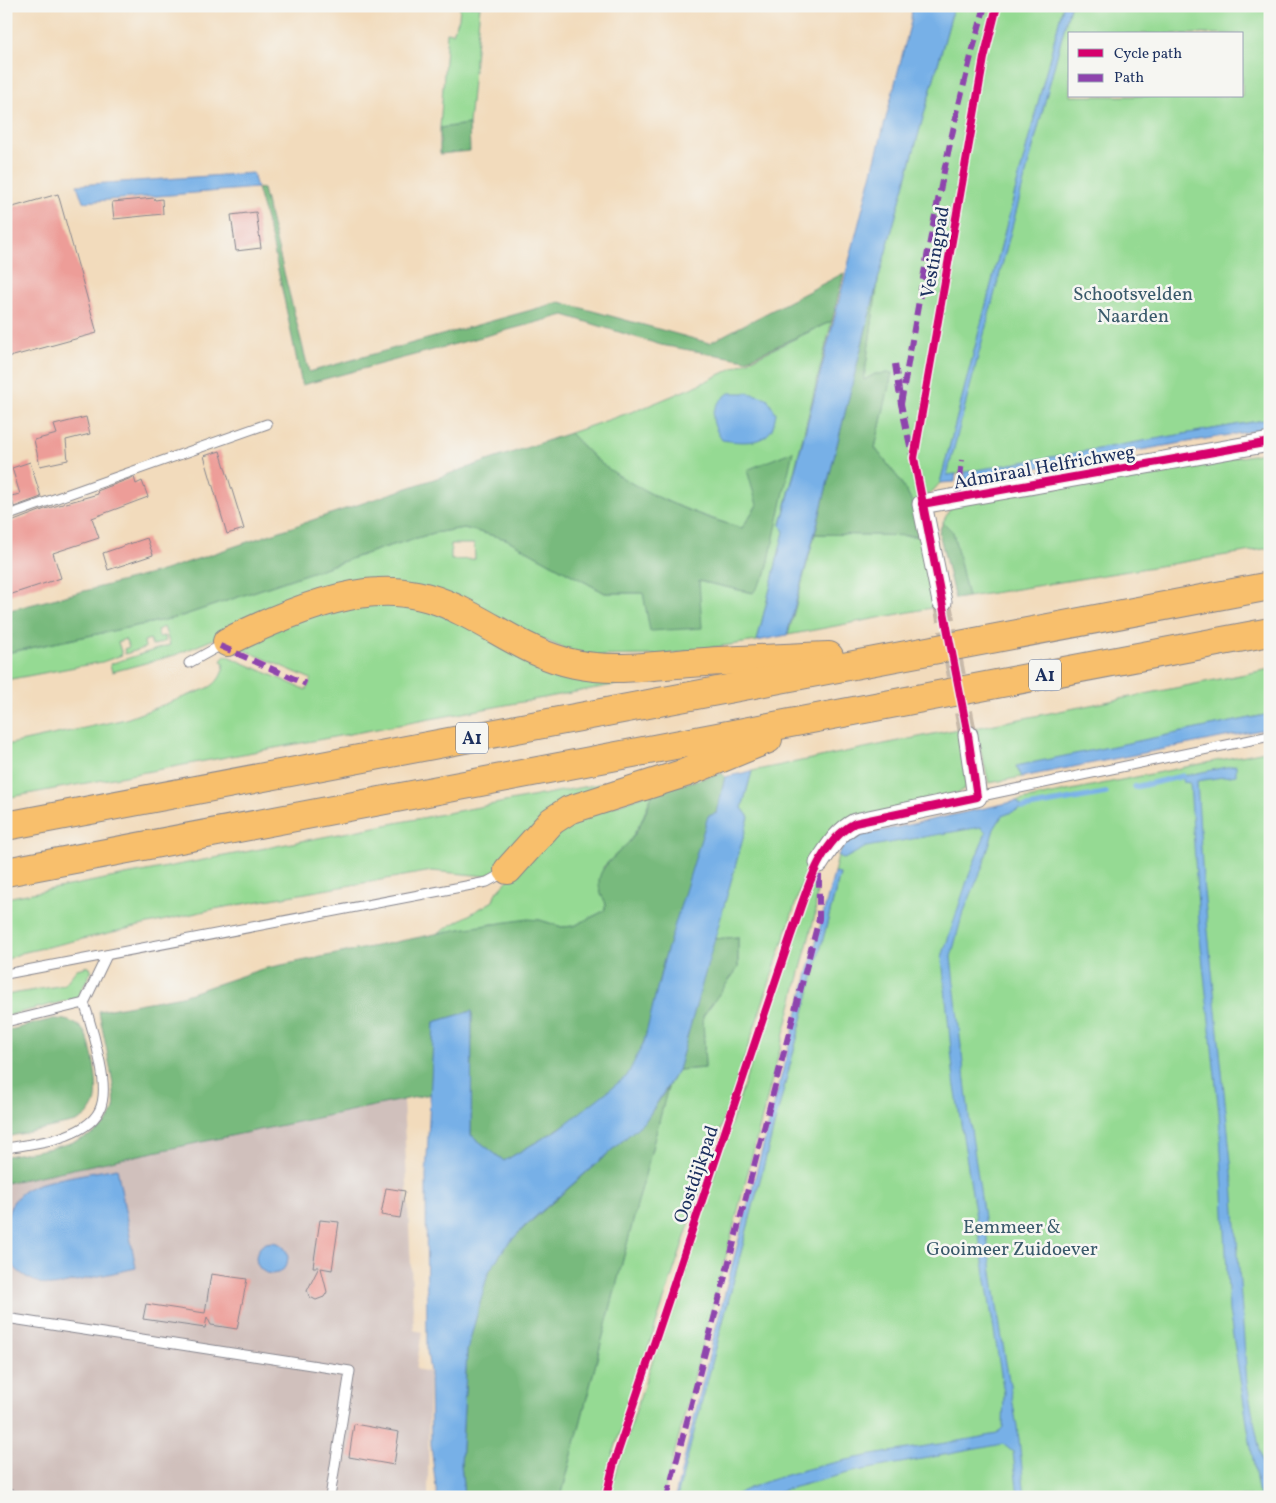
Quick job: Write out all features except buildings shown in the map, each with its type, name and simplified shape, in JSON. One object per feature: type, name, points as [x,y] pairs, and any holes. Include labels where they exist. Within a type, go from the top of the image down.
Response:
[{"type":"highway","name":"A1","points":[[6,826],[1270,586]]},
{"type":"highway","name":"A1","points":[[227,642],[263,625],[314,607],[358,595],[383,592],[408,594],[445,604],[536,652],[575,664],[591,666],[629,667],[938,650]]},
{"type":"highway","name":"A1","points":[[6,872],[1270,632]]},
{"type":"highway","name":"A1","points":[[508,870],[552,821],[569,810],[684,773],[820,718]]},
{"type":"street","name":"Admiraal Helfrichweg","points":[[942,602],[922,504],[1270,442]]},
{"type":"street","points":[[819,863],[834,839],[844,829],[855,823],[977,797],[968,735]]},
{"type":"lane","points":[[6,516],[267,424]]},
{"type":"lane","name":"A1","points":[[188,663],[227,642]]},
{"type":"lane","points":[[977,797],[1270,736]]},
{"type":"lane","name":"A1","points":[[6,974],[488,882],[501,876],[508,870]]},
{"type":"lane","points":[[6,1148],[68,1134],[89,1122],[102,1108],[105,1092],[104,1082],[93,1029],[84,1003],[107,955]]},
{"type":"lane","points":[[6,1022],[84,1003]]},
{"type":"lane","points":[[6,1318],[350,1372],[330,1497]]},
{"type":"lane","points":[[6,1494],[21,1497]]},
{"type":"shaded area","points":[[403,1099],[414,1330],[422,1332],[416,1369],[429,1372],[428,1497],[6,1497],[6,1183]]},
{"type":"green space","points":[[460,6],[480,6],[469,124],[440,128],[447,32],[453,33],[459,18]]},
{"type":"green space","points":[[954,6],[1063,6],[940,483],[916,509],[899,479],[875,448],[892,373],[875,374],[864,380],[878,280]]},
{"type":"green space","name":"Schootsvelden Naarden","points":[[1070,6],[1270,6],[1270,419],[946,476]]},
{"type":"green space","points":[[469,124],[470,151],[440,154],[440,128]]},
{"type":"green space","points":[[257,188],[263,189],[309,372],[560,302],[709,343],[844,273],[832,321],[746,360],[661,345],[564,315],[302,385],[272,241]]},
{"type":"green space","points":[[878,280],[864,380],[875,374],[892,373],[875,448],[899,479],[916,509],[922,536],[815,534]]},
{"type":"green space","points":[[832,321],[781,524],[784,532],[757,641],[661,655],[582,656],[424,589],[219,637],[175,655],[112,672],[110,664],[170,645],[164,627],[157,630],[159,637],[164,636],[166,641],[152,646],[150,639],[144,641],[145,648],[125,654],[124,649],[129,647],[125,639],[118,642],[122,655],[102,662],[6,680],[6,653],[179,617],[383,548],[434,533],[464,528],[506,539],[605,593],[643,593],[699,581],[752,593],[766,574],[792,451],[742,528],[688,510],[635,486],[590,454],[570,433],[643,408],[698,385]],"holes":[[[451,544],[474,544],[475,559],[451,560]]]},
{"type":"green space","points":[[570,433],[590,454],[619,476],[635,485],[688,510],[742,528],[757,505],[747,470],[793,451],[766,574],[753,593],[699,581],[702,628],[650,631],[643,593],[605,593],[506,539],[464,528],[434,533],[383,548],[179,617],[6,653],[6,611],[159,572]]},
{"type":"green space","points":[[1270,452],[1270,548],[968,597],[953,532],[943,522],[952,505]]},
{"type":"green space","points":[[943,522],[953,532],[968,597],[955,599],[939,532]]},
{"type":"green space","points":[[815,534],[922,536],[936,607],[788,635]]},
{"type":"green space","points":[[402,599],[497,639],[683,672],[6,798],[6,745],[126,719],[208,688],[215,684],[221,674],[224,663],[221,661],[225,655],[306,690],[311,679],[235,646],[299,618]]},
{"type":"green space","points":[[1270,669],[1270,714],[1016,767],[1022,777],[989,783],[975,728]]},
{"type":"green space","points":[[958,729],[967,786],[953,798],[873,814],[813,861],[803,881],[611,1460],[601,1497],[561,1497],[668,1087],[678,1070],[705,1068],[703,1016],[738,968],[738,937],[714,939],[749,817],[742,808],[752,771]]},
{"type":"green space","name":"Eemmeer & Gooimeer Zuidoever","points":[[1270,750],[1270,1497],[677,1497],[840,874],[834,873],[838,855],[843,859],[851,842],[1017,801]]},
{"type":"green space","points":[[722,773],[725,777],[713,823],[664,960],[645,1039],[633,1068],[612,1090],[583,1112],[504,1161],[471,1135],[472,1011],[434,1022],[431,1094],[6,1183],[6,1156],[68,1144],[97,1131],[108,1121],[115,1102],[99,1011],[182,996],[262,969],[460,929],[528,919],[540,920],[562,927],[574,926],[604,911],[606,904],[599,884],[600,876],[608,862],[629,842],[637,830],[653,792]]},
{"type":"green space","points":[[640,776],[571,802],[495,872],[485,876],[432,871],[214,909],[21,953],[6,960],[6,898]]},
{"type":"green space","points":[[653,792],[641,822],[629,842],[603,867],[606,904],[604,911],[574,926],[562,927],[540,920],[492,924],[436,934],[493,901],[495,894],[557,827]]},
{"type":"green space","points":[[814,882],[817,890],[815,915],[663,1497],[609,1497],[617,1467],[807,893]]},
{"type":"green space","points":[[738,937],[738,968],[703,1016],[705,1068],[678,1070],[714,939]]},
{"type":"green space","points":[[88,966],[92,970],[77,998],[6,1016],[6,995],[64,985],[77,969]]},
{"type":"green space","points":[[53,1019],[72,1022],[79,1026],[86,1034],[96,1076],[95,1103],[88,1114],[76,1122],[6,1137],[6,1031]]},
{"type":"green space","points":[[668,1087],[561,1497],[464,1497],[461,1464],[467,1351],[488,1273],[505,1247],[527,1225],[646,1120]]},
{"type":"water","points":[[912,6],[954,6],[878,280],[819,517],[787,635],[757,641],[784,532],[781,525],[911,21]]},
{"type":"water","points":[[1063,6],[1070,6],[947,475],[956,474],[955,482],[940,483]]},
{"type":"water","points":[[253,173],[257,188],[83,202],[77,185]]},
{"type":"water","points":[[729,393],[749,393],[767,398],[776,413],[773,427],[768,434],[749,442],[722,440],[715,426],[713,415],[718,404]]},
{"type":"water","points":[[1270,419],[1270,428],[965,480],[965,472]]},
{"type":"water","points":[[1270,714],[1270,729],[1022,777],[1016,766]]},
{"type":"water","points":[[1236,765],[1236,775],[1197,781],[1203,881],[1233,1182],[1247,1384],[1267,1497],[1259,1497],[1229,1311],[1219,1113],[1200,937],[1190,783],[1183,782],[1183,776]]},
{"type":"water","points":[[752,771],[742,808],[749,817],[678,1070],[646,1120],[526,1225],[505,1247],[488,1273],[467,1351],[461,1464],[464,1497],[437,1497],[431,1445],[430,1372],[427,1351],[426,1176],[434,1022],[472,1011],[471,1135],[504,1161],[559,1129],[627,1076],[644,1042],[664,960],[708,816],[717,813],[725,777]]},
{"type":"water","points":[[1017,801],[1023,808],[1002,816],[994,829],[983,866],[962,916],[951,957],[969,1116],[1001,1333],[1019,1439],[1025,1497],[1018,1497],[1013,1452],[1003,1444],[852,1472],[757,1497],[730,1497],[759,1484],[822,1465],[997,1434],[1003,1427],[1004,1393],[954,1080],[942,957],[968,878],[986,832],[981,827],[866,847],[844,859],[838,855],[849,838]]},
{"type":"water","points":[[834,873],[840,874],[677,1497],[675,1497],[714,1335]]},
{"type":"water","points":[[117,1168],[136,1268],[53,1286],[31,1279],[12,1265],[6,1251],[6,1224],[10,1207],[17,1198],[27,1189],[44,1182]]},
{"type":"water","points":[[272,1242],[283,1247],[288,1258],[283,1269],[272,1274],[261,1269],[256,1258],[261,1247]]},
{"type":"waterway","points":[[1135,787],[1183,776]]},
{"type":"waterway","points":[[1023,808],[1106,793]]},
{"type":"tunnel","points":[[942,602],[968,735]]},
{"type":"marked path","points":[[901,404],[948,154],[971,55],[985,6]]},
{"type":"marked path","points":[[895,364],[912,455]]},
{"type":"marked path","points":[[958,497],[962,460]]},
{"type":"marked path","points":[[220,646],[306,684]]},
{"type":"marked path","points":[[667,1497],[819,919],[819,868]]},
{"type":"cycle path","name":"Vestingpad","points":[[606,1497],[614,1463],[791,935],[814,872],[831,844],[842,832],[855,823],[977,797],[968,735],[914,458],[984,58],[997,6]]},
{"type":"cycle path","points":[[922,504],[1270,442]]}]
